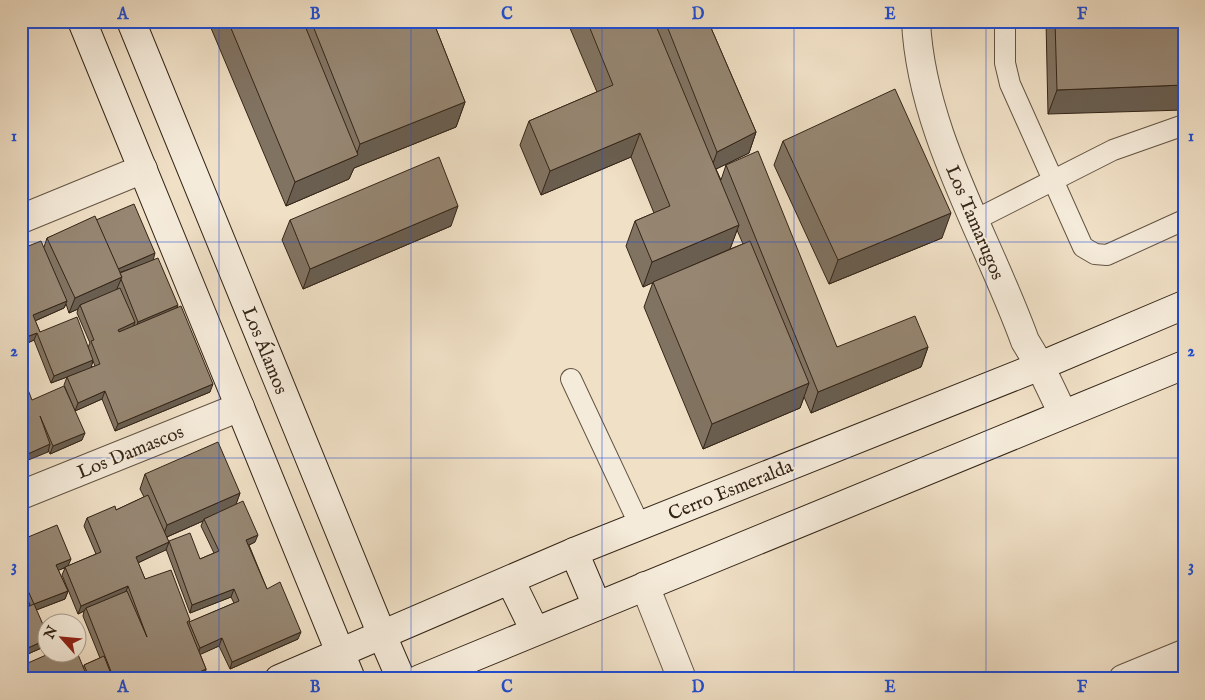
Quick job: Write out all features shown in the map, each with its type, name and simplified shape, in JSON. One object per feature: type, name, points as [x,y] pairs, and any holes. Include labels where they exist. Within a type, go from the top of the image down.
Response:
[{"type":"street","points":[[82,21],[351,679]]},
{"type":"street","name":"Los Álamos","points":[[131,21],[401,679]]},
{"type":"street","name":"Los Tamarugos","points":[[916,21],[923,78],[929,100],[975,220],[1025,341],[1040,366],[1063,414]]},
{"type":"street","points":[[21,219],[143,169]]},
{"type":"street","name":"Cerro Esmeralda","points":[[279,679],[574,552],[1040,366],[1184,305]]},
{"type":"street","points":[[420,679],[1184,365]]},
{"type":"street","name":"Los Damascos","points":[[21,495],[240,407]]},
{"type":"street","points":[[574,552],[597,606]]},
{"type":"street","points":[[510,580],[535,631]]},
{"type":"street","points":[[645,586],[682,679]]},
{"type":"street","points":[[1123,679],[1184,654]]},
{"type":"lane","points":[[1005,21],[1004,63],[1008,79],[1083,247],[1096,254],[1107,255],[1184,220]]},
{"type":"lane","points":[[975,220],[1030,190],[1113,150],[1184,125]]},
{"type":"lane","points":[[572,379],[640,526]]},
{"type":"building","points":[[228,21],[303,21],[358,155],[295,182]]},
{"type":"building","points":[[311,21],[433,21],[465,102],[360,144]]},
{"type":"building","points":[[587,21],[654,21],[739,225],[652,262],[635,221],[670,206],[640,133],[550,171],[529,121],[613,85]]},
{"type":"building","points":[[665,21],[708,21],[756,132],[717,152]]},
{"type":"building","points":[[1055,21],[1184,21],[1184,85],[1057,90]]},
{"type":"building","points":[[895,89],[951,213],[838,260],[783,141]]},
{"type":"building","points":[[758,151],[837,347],[915,316],[928,347],[818,392],[726,165]]},
{"type":"building","points":[[439,157],[458,206],[310,269],[290,220]]},
{"type":"building","points":[[134,204],[155,253],[118,269],[96,220]]},
{"type":"building","points":[[95,216],[122,277],[75,298],[47,238]]},
{"type":"building","points":[[41,241],[67,301],[33,315],[40,332],[77,317],[93,360],[54,376],[37,333],[21,339],[21,249]]},
{"type":"building","points":[[750,241],[809,383],[712,424],[653,282]]},
{"type":"building","points":[[158,258],[178,305],[138,322],[120,273]]},
{"type":"building","points":[[120,288],[135,322],[118,330],[119,332],[181,306],[213,384],[118,424],[105,391],[78,403],[67,377],[100,364],[91,341],[94,340],[80,305]]},
{"type":"building","points":[[23,377],[32,400],[64,386],[85,433],[53,446],[40,416],[50,444],[21,457],[21,378]]},
{"type":"building","points":[[218,442],[240,493],[167,525],[145,474]]},
{"type":"building","points":[[148,495],[169,542],[136,557],[145,579],[171,570],[190,620],[187,622],[206,669],[184,679],[114,679],[86,608],[127,591],[147,637],[128,586],[81,606],[65,567],[101,552],[87,518],[115,506],[116,510]]},
{"type":"building","points":[[243,501],[258,535],[246,540],[267,589],[280,582],[301,632],[232,662],[222,638],[200,648],[189,622],[239,601],[234,589],[192,605],[169,541],[190,533],[200,559],[219,551],[204,519]]},
{"type":"building","points":[[57,525],[71,559],[56,565],[68,591],[34,604],[21,575],[21,540]]},
{"type":"building","points":[[21,584],[30,605],[21,609]]},
{"type":"building","points":[[34,604],[38,613],[38,643],[21,651],[21,610]]},
{"type":"building","points":[[104,656],[113,679],[90,679],[84,665]]},
{"type":"building","points":[[38,659],[38,662],[81,662],[88,679],[21,679],[21,666]]}]
